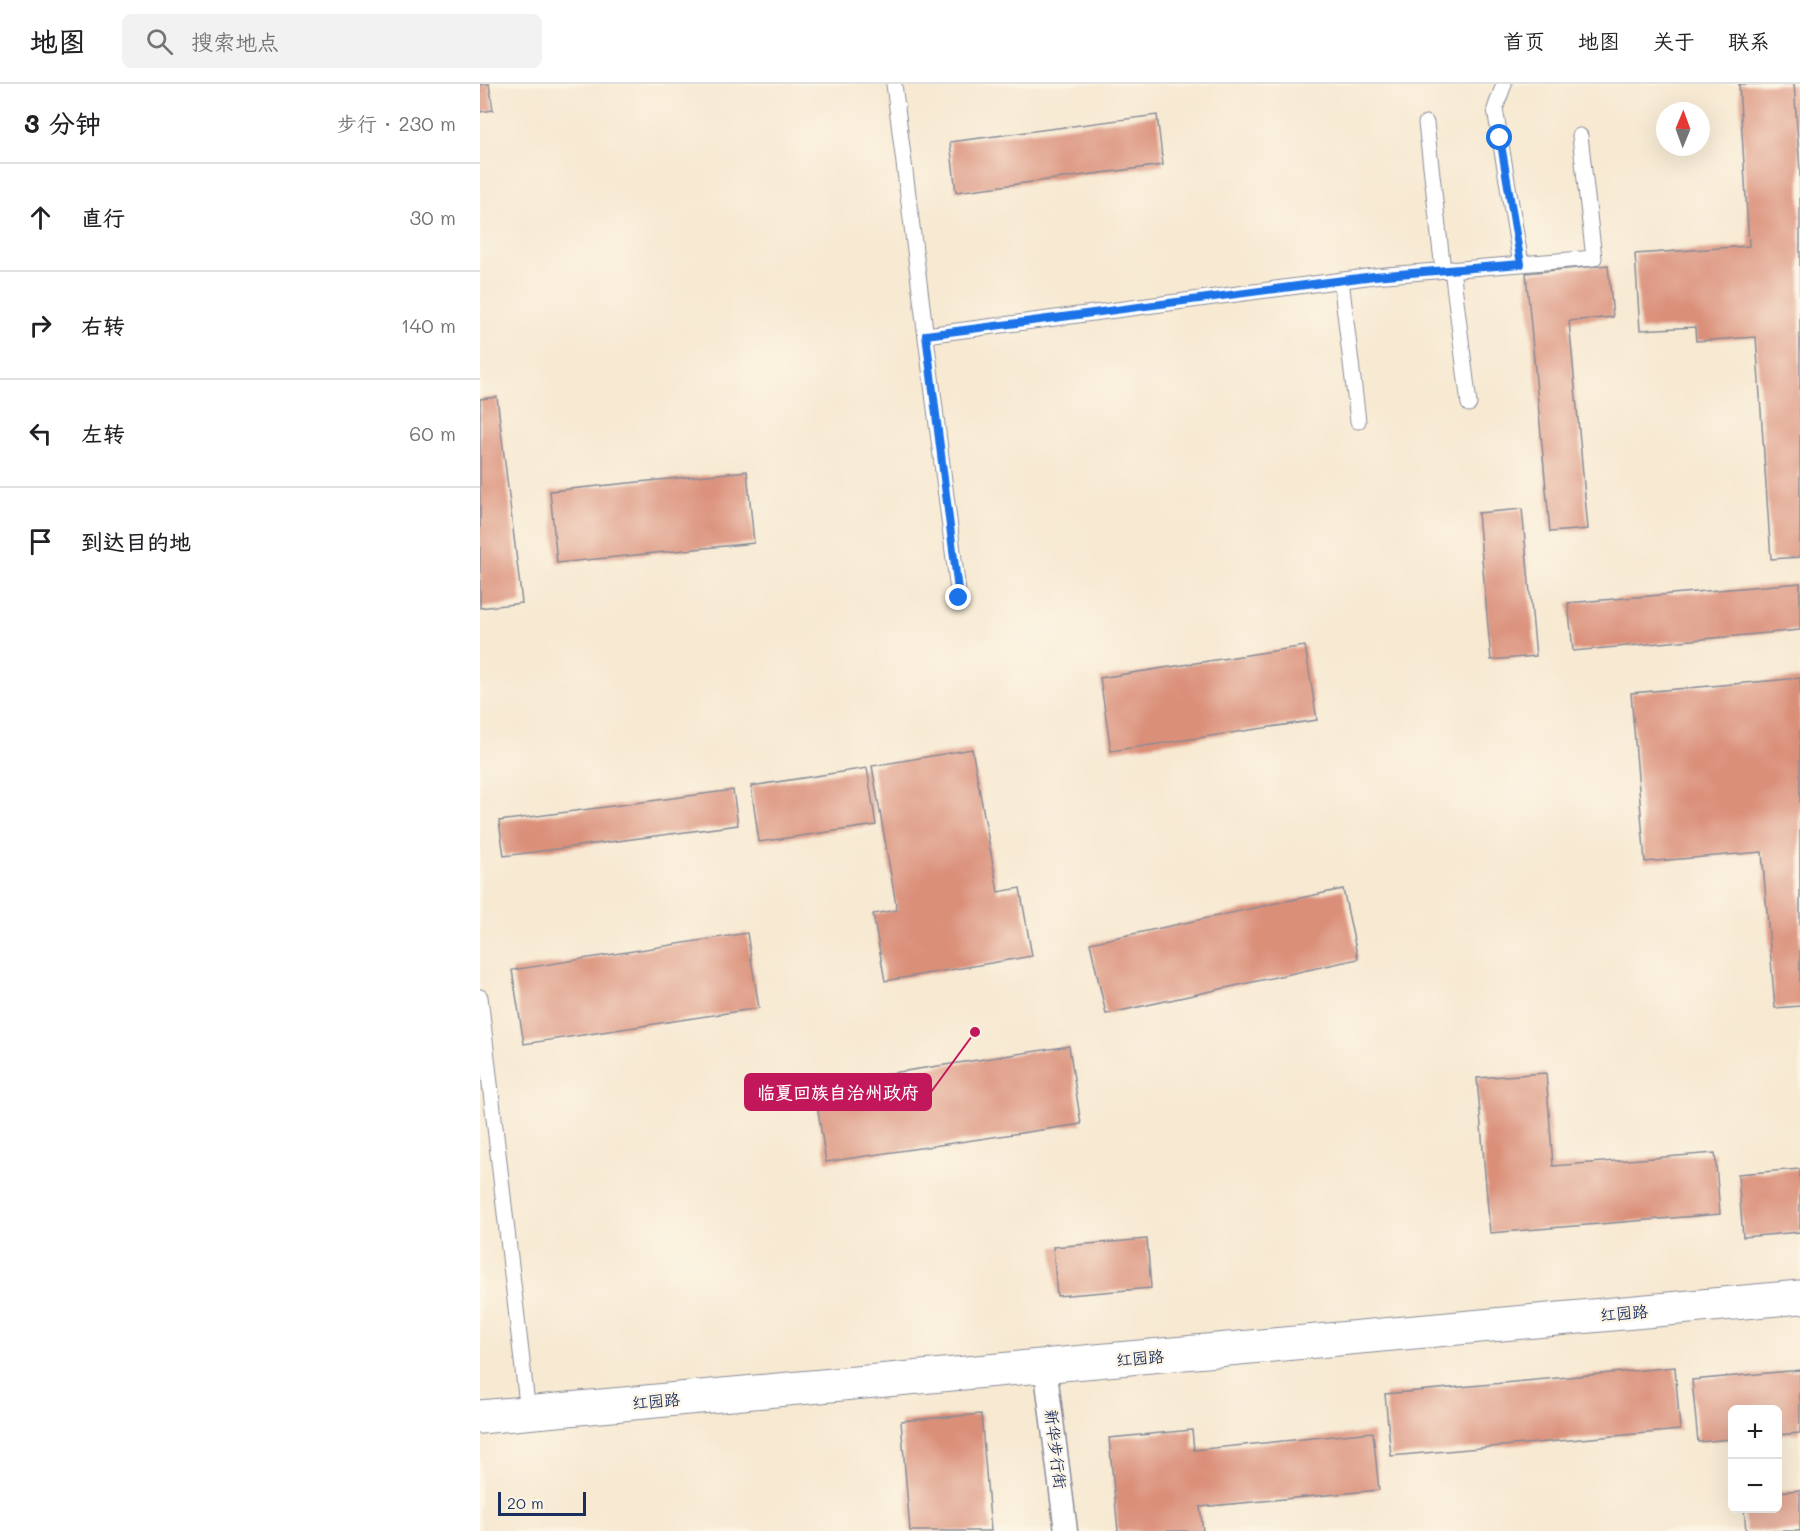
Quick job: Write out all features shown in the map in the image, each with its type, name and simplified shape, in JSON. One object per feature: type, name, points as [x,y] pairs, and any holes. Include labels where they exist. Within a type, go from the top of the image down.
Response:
[{"type":"main road","name":"红园路","points":[[480,1416],[1800,1297]]},
{"type":"street","name":"新华步行街","points":[[1045,1366],[1066,1531]]},
{"type":"lane","points":[[894,84],[959,598]]},
{"type":"lane","points":[[1504,84],[1495,109],[1521,264]]},
{"type":"lane","points":[[1426,123],[1468,404]]},
{"type":"lane","points":[[926,335],[1341,280],[1594,258],[1580,136]]},
{"type":"lane","points":[[1341,280],[1358,421]]},
{"type":"lane","points":[[480,997],[528,1413]]},
{"type":"building","points":[[480,84],[489,84],[493,110],[480,112]]},
{"type":"building","points":[[1739,84],[1794,84],[1800,171],[1800,557],[1771,559],[1756,337],[1696,341],[1695,327],[1640,330],[1635,254],[1749,246]]},
{"type":"building","points":[[1157,115],[1163,165],[956,192],[950,142]]},
{"type":"building","points":[[1608,265],[1613,317],[1569,321],[1588,529],[1550,532],[1526,273]]},
{"type":"building","points":[[497,397],[522,603],[480,608],[480,399]]},
{"type":"building","points":[[747,471],[754,543],[557,563],[550,491]]},
{"type":"building","points":[[1522,509],[1536,656],[1491,660],[1478,513]]},
{"type":"building","points":[[1800,583],[1800,630],[1573,651],[1568,603]]},
{"type":"building","points":[[1305,646],[1317,720],[1111,751],[1100,678]]},
{"type":"building","points":[[1800,678],[1800,1006],[1775,1008],[1762,852],[1645,862],[1631,693]]},
{"type":"building","points":[[972,749],[998,892],[1020,888],[1032,956],[885,981],[873,914],[897,910],[872,766]]},
{"type":"building","points":[[867,768],[876,825],[759,842],[751,786]]},
{"type":"building","points":[[733,790],[738,825],[504,856],[499,821]]},
{"type":"building","points":[[1343,889],[1358,959],[1106,1014],[1090,943]]},
{"type":"building","points":[[747,933],[759,1008],[524,1044],[512,970]]},
{"type":"building","points":[[1069,1046],[1081,1124],[826,1162],[814,1085]]},
{"type":"building","points":[[1546,1073],[1553,1166],[1715,1153],[1720,1214],[1490,1233],[1477,1078]]},
{"type":"building","points":[[1800,1169],[1800,1232],[1743,1237],[1738,1174]]},
{"type":"building","points":[[1147,1239],[1151,1288],[1057,1296],[1053,1247]]},
{"type":"building","points":[[1675,1367],[1680,1430],[1391,1456],[1385,1394]]},
{"type":"building","points":[[1800,1370],[1800,1433],[1782,1435],[1782,1405],[1728,1405],[1728,1439],[1698,1442],[1692,1380]]},
{"type":"building","points":[[981,1414],[991,1531],[910,1531],[901,1421]]},
{"type":"building","points":[[1192,1430],[1194,1450],[1373,1432],[1379,1490],[1200,1507],[1203,1531],[1118,1531],[1109,1438]]},
{"type":"building","points":[[1800,1490],[1800,1531],[1746,1531],[1744,1513],[1782,1513],[1782,1492]]},
{"type":"place","name":"临夏回族自治州政府","points":[[975,1032]]},
{"type":"route","points":[[959,598],[926,335],[1374,276],[1521,264],[1500,138]]}]
